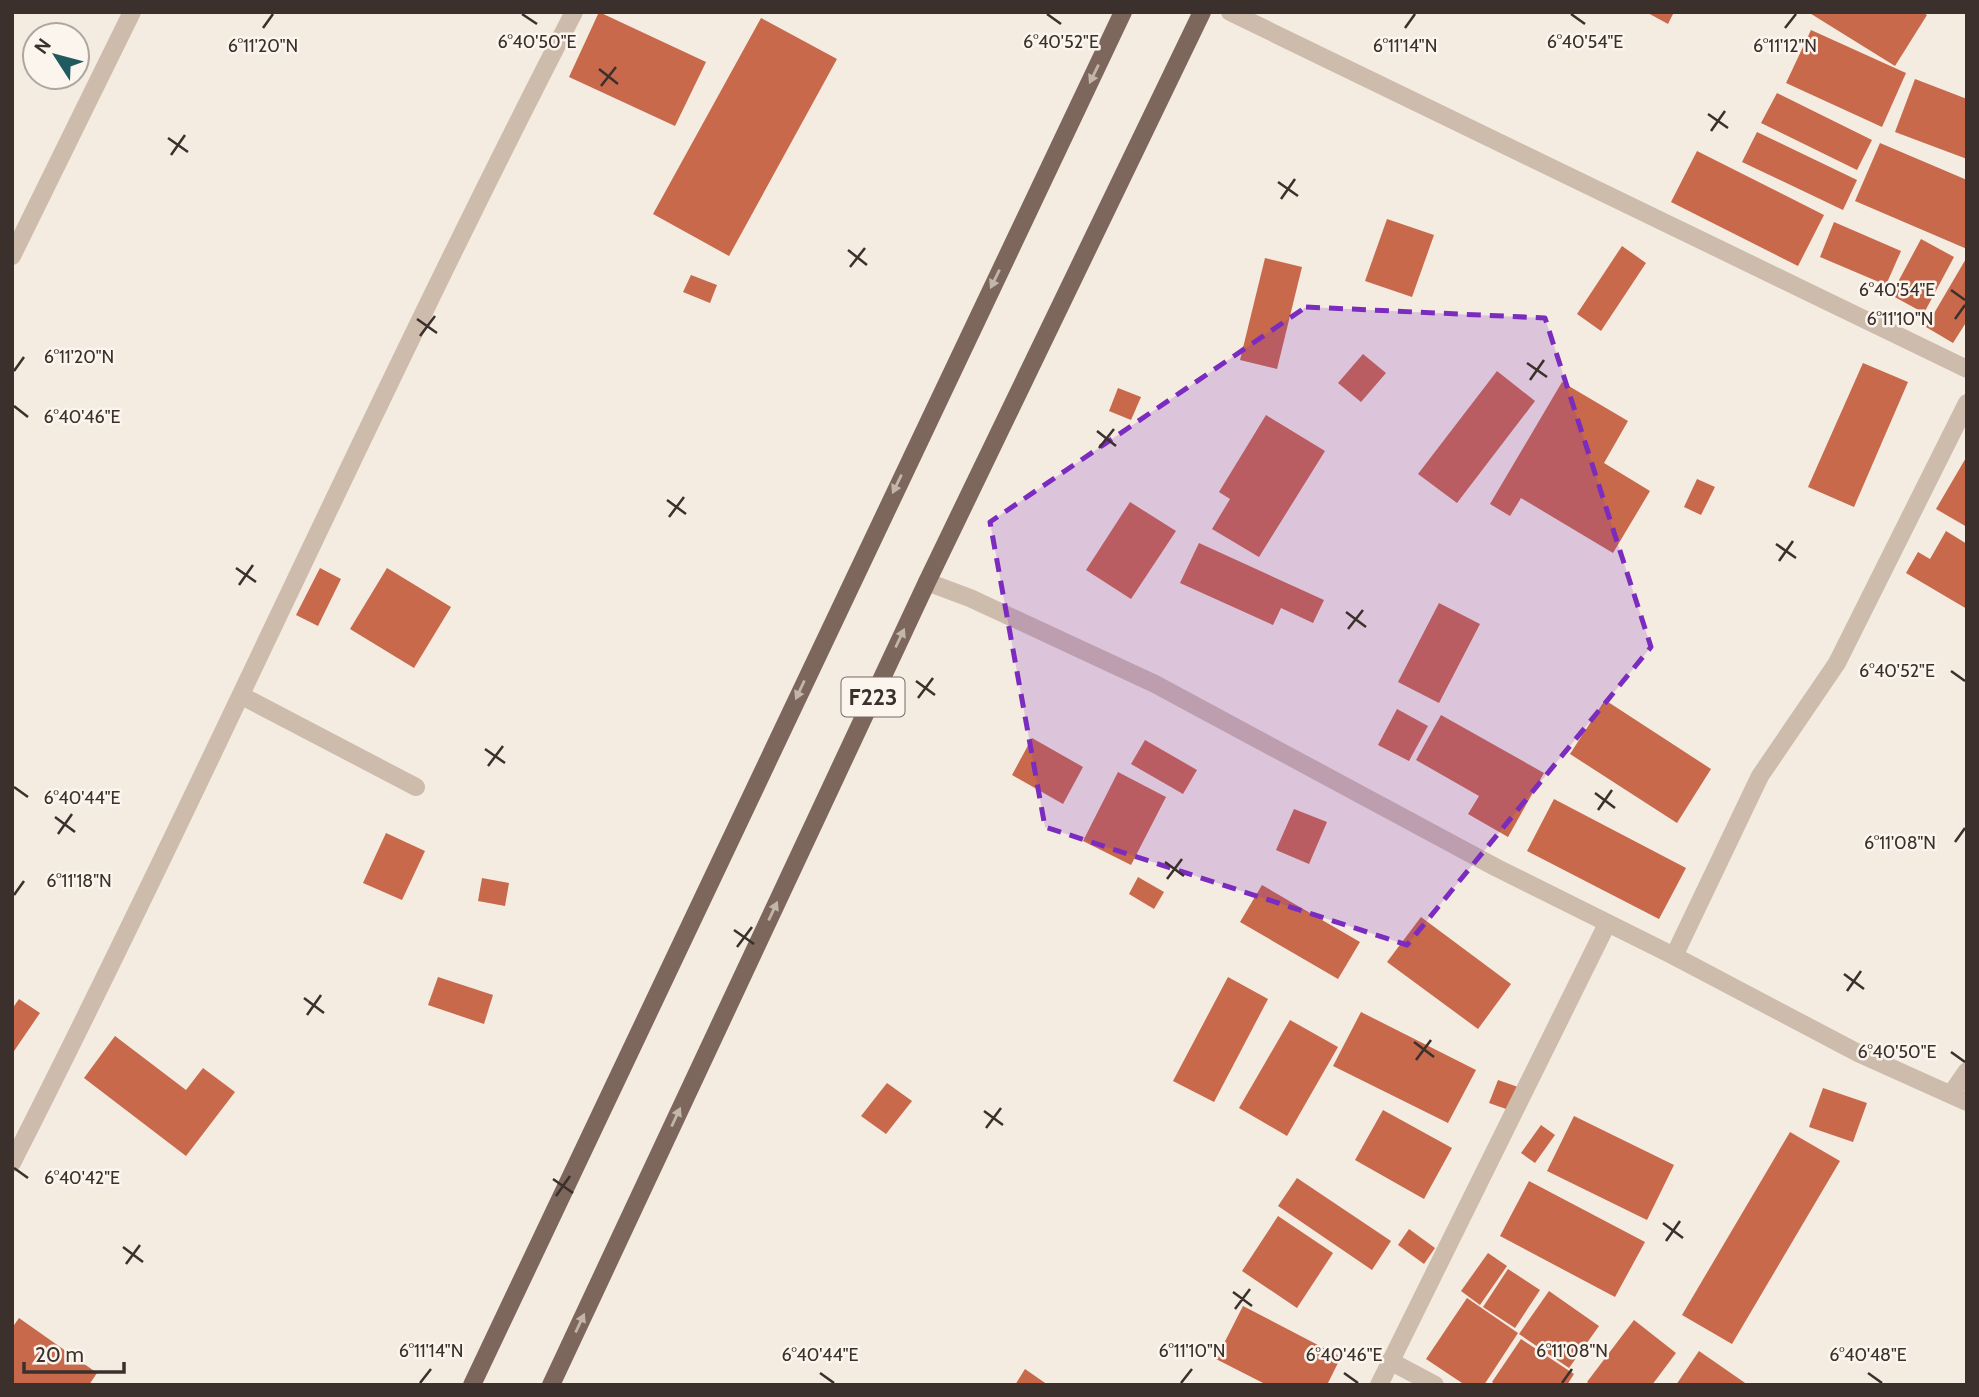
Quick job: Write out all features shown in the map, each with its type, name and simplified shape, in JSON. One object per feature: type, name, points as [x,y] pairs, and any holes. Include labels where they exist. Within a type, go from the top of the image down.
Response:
[{"type":"main road","name":"F223","points":[[472,1385],[1123,12]]},
{"type":"main road","name":"F223","points":[[551,1385],[927,582],[1202,12]]},
{"type":"street","points":[[12,256],[132,12]]},
{"type":"street","points":[[12,1163],[242,696],[368,426],[494,168],[574,12]]},
{"type":"street","points":[[1230,12],[1967,369]]},
{"type":"street","points":[[1674,956],[1760,776],[1837,663],[1868,607],[1967,403]]},
{"type":"street","points":[[927,582],[970,598],[1177,695],[1387,810],[1858,1053],[1959,1098],[1967,1071]]},
{"type":"street","points":[[242,696],[416,787]]},
{"type":"street","points":[[1379,1385],[1607,924]]},
{"type":"street","points":[[1390,1361],[1435,1385]]},
{"type":"highlighted area","points":[[1306,307],[1545,318],[1651,647],[1407,945],[1045,827],[990,522]]},
{"type":"building","points":[[599,12],[706,62],[675,126],[569,77]]},
{"type":"building","points":[[1646,12],[1674,12],[1668,24]]},
{"type":"building","points":[[1808,12],[1922,12],[1927,15],[1895,66]]},
{"type":"building","points":[[761,18],[837,59],[729,256],[653,214]]},
{"type":"building","points":[[1811,30],[1906,73],[1882,127],[1786,83]]},
{"type":"building","points":[[1915,79],[1967,99],[1967,159],[1895,132]]},
{"type":"building","points":[[1777,93],[1872,140],[1857,170],[1761,123]]},
{"type":"building","points":[[1757,132],[1857,180],[1843,210],[1742,162]]},
{"type":"building","points":[[1880,143],[1967,180],[1967,249],[1855,201]]},
{"type":"building","points":[[1697,151],[1824,215],[1798,266],[1671,202]]},
{"type":"building","points":[[1387,219],[1434,235],[1412,297],[1365,281]]},
{"type":"building","points":[[1834,222],[1901,251],[1886,285],[1820,257]]},
{"type":"building","points":[[1921,239],[1954,257],[1924,313],[1891,295]]},
{"type":"building","points":[[1622,246],[1646,263],[1601,331],[1577,314]]},
{"type":"building","points":[[1967,257],[1967,321],[1953,343],[1926,327]]},
{"type":"building","points":[[1265,258],[1302,267],[1277,369],[1240,360]]},
{"type":"building","points":[[691,275],[717,285],[710,303],[683,292]]},
{"type":"building","points":[[1363,354],[1386,373],[1361,402],[1338,383]]},
{"type":"building","points":[[1863,363],[1908,382],[1854,507],[1808,487]]},
{"type":"building","points":[[1497,371],[1535,401],[1457,503],[1418,474]]},
{"type":"building","points":[[1562,382],[1628,421],[1604,463],[1650,491],[1613,553],[1521,498],[1510,516],[1490,504]]},
{"type":"building","points":[[1118,388],[1141,397],[1131,420],[1109,411]]},
{"type":"building","points":[[1266,415],[1325,451],[1259,557],[1212,529],[1230,499],[1219,492]]},
{"type":"building","points":[[1967,456],[1967,527],[1936,509]]},
{"type":"building","points":[[1697,479],[1715,487],[1701,515],[1684,507]]},
{"type":"building","points":[[1130,502],[1176,531],[1131,599],[1086,570]]},
{"type":"building","points":[[1946,531],[1967,544],[1967,609],[1906,573],[1918,552],[1930,559]]},
{"type":"building","points":[[1199,543],[1324,600],[1313,623],[1281,608],[1273,625],[1180,583]]},
{"type":"building","points":[[320,568],[341,579],[318,626],[296,615]]},
{"type":"building","points":[[387,568],[451,607],[414,668],[350,629]]},
{"type":"building","points":[[1439,603],[1480,624],[1439,703],[1398,682]]},
{"type":"building","points":[[1605,700],[1711,769],[1677,823],[1570,754]]},
{"type":"building","points":[[1397,709],[1428,726],[1409,761],[1378,745]]},
{"type":"building","points":[[1441,715],[1544,773],[1508,837],[1468,814],[1479,796],[1416,760]]},
{"type":"building","points":[[1032,738],[1083,767],[1063,804],[1012,775]]},
{"type":"building","points":[[1145,740],[1197,770],[1183,794],[1131,764]]},
{"type":"building","points":[[1118,772],[1166,797],[1131,865],[1083,841]]},
{"type":"building","points":[[1554,799],[1686,868],[1659,919],[1527,851]]},
{"type":"building","points":[[1294,809],[1327,822],[1309,864],[1276,850]]},
{"type":"building","points":[[386,833],[425,851],[402,900],[363,883]]},
{"type":"building","points":[[1138,877],[1164,892],[1154,909],[1129,894]]},
{"type":"building","points":[[482,878],[509,883],[505,906],[478,901]]},
{"type":"building","points":[[1262,885],[1360,942],[1338,979],[1240,922]]},
{"type":"building","points":[[1421,917],[1511,984],[1478,1029],[1387,962]]},
{"type":"building","points":[[438,977],[493,995],[484,1024],[428,1005]]},
{"type":"building","points":[[1228,977],[1268,999],[1214,1102],[1173,1081]]},
{"type":"building","points":[[19,999],[40,1013],[12,1054],[12,1009]]},
{"type":"building","points":[[1361,1012],[1476,1070],[1448,1123],[1333,1066]]},
{"type":"building","points":[[1290,1020],[1338,1047],[1287,1136],[1239,1108]]},
{"type":"building","points":[[115,1036],[186,1090],[203,1068],[235,1092],[186,1156],[84,1078]]},
{"type":"building","points":[[1498,1080],[1518,1087],[1509,1110],[1489,1103]]},
{"type":"building","points":[[887,1083],[912,1101],[886,1134],[861,1116]]},
{"type":"building","points":[[1823,1088],[1867,1103],[1853,1142],[1809,1127]]},
{"type":"building","points":[[1383,1110],[1452,1148],[1424,1199],[1355,1160]]},
{"type":"building","points":[[1574,1116],[1674,1165],[1647,1220],[1547,1171]]},
{"type":"building","points":[[1541,1125],[1555,1135],[1535,1163],[1521,1153]]},
{"type":"building","points":[[1790,1132],[1840,1161],[1732,1344],[1682,1315]]},
{"type":"building","points":[[1297,1178],[1391,1241],[1372,1270],[1278,1206]]},
{"type":"building","points":[[1529,1181],[1645,1242],[1615,1297],[1500,1236]]},
{"type":"building","points":[[1278,1216],[1333,1253],[1297,1308],[1242,1271]]},
{"type":"building","points":[[1409,1229],[1435,1248],[1424,1264],[1398,1245]]},
{"type":"building","points":[[1488,1253],[1507,1266],[1480,1305],[1461,1291]]},
{"type":"building","points":[[1508,1269],[1540,1290],[1515,1328],[1483,1307]]},
{"type":"building","points":[[1549,1291],[1599,1326],[1569,1368],[1519,1334]]},
{"type":"building","points":[[1467,1298],[1518,1333],[1484,1385],[1465,1385],[1426,1359]]},
{"type":"building","points":[[1243,1306],[1341,1357],[1327,1385],[1267,1385],[1216,1359]]},
{"type":"building","points":[[19,1318],[97,1373],[89,1385],[12,1385],[12,1328]]},
{"type":"building","points":[[1634,1320],[1676,1353],[1652,1385],[1590,1385],[1587,1382]]},
{"type":"building","points":[[1521,1339],[1574,1374],[1567,1385],[1496,1385],[1492,1382]]},
{"type":"building","points":[[1699,1351],[1748,1385],[1676,1385]]},
{"type":"building","points":[[1025,1369],[1048,1385],[1015,1385]]}]
